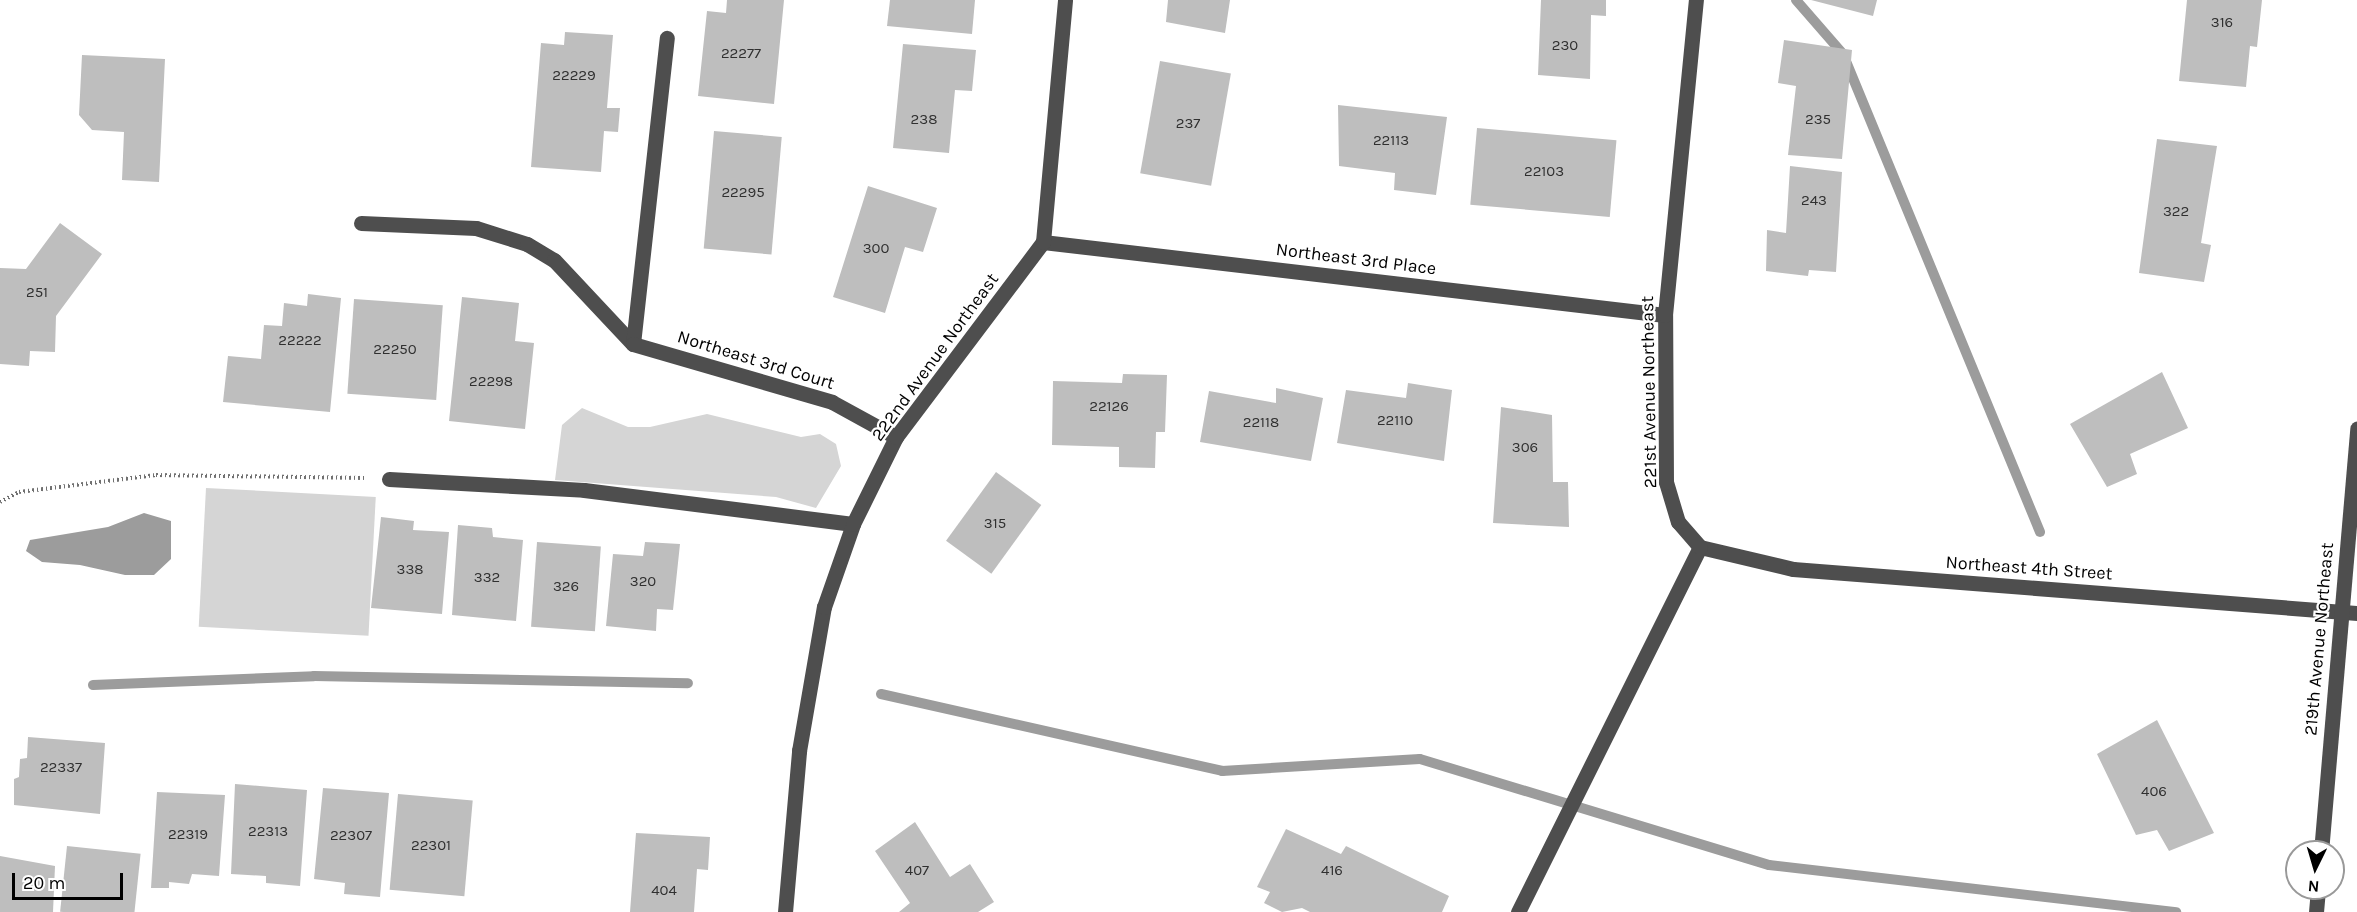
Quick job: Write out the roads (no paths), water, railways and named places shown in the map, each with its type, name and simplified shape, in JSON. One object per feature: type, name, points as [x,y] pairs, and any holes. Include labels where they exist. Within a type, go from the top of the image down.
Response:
[{"type":"street","points":[[1043,243],[1065,0]]},
{"type":"street","name":"221st Avenue Northeast","points":[[1696,0],[1665,315],[1666,482],[1678,522],[1700,547]]},
{"type":"street","points":[[633,344],[667,38]]},
{"type":"street","points":[[361,223],[476,228],[527,244],[554,260],[633,344]]},
{"type":"street","name":"Northeast 3rd Place","points":[[1043,243],[1665,315]]},
{"type":"street","name":"222nd Avenue Northeast","points":[[785,912],[800,751],[824,607],[853,524],[896,436],[1043,243]]},
{"type":"street","name":"Northeast 3rd Court","points":[[633,344],[832,402],[896,436]]},
{"type":"street","name":"219th Avenue Northeast","points":[[2322,840],[2339,612],[2357,429]]},
{"type":"street","points":[[388,479],[584,490],[853,524]]},
{"type":"street","points":[[1518,912],[1700,547]]},
{"type":"street","name":"Northeast 4th Street","points":[[1700,547],[1793,569],[2357,613]]},
{"type":"waterway","points":[[1796,0],[1843,54],[2040,532]]},
{"type":"waterway","points":[[93,685],[314,676],[688,683]]},
{"type":"waterway","points":[[881,694],[1222,771],[1420,759],[1769,865],[2176,912]]}]
